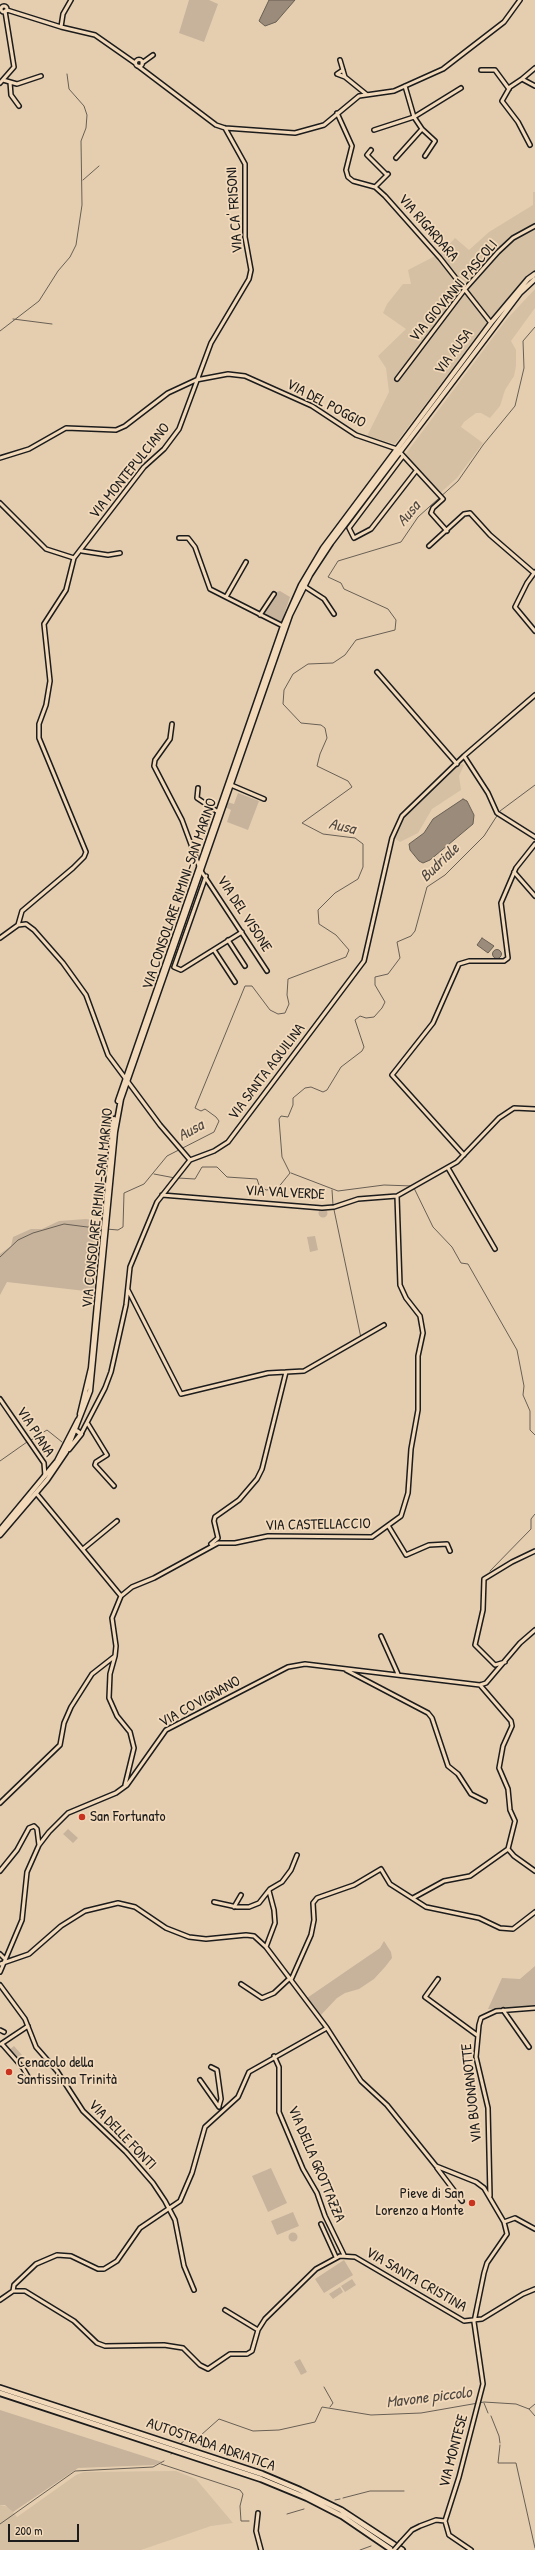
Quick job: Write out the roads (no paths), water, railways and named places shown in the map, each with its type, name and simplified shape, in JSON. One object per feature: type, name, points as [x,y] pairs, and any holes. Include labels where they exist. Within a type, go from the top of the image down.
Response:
[{"type":"highway","name":"AUTOSTRADA ADRIATICA","points":[[0,2388],[248,2469],[300,2490],[341,2510],[402,2550]]},
{"type":"highway","name":"AUTOSTRADA ADRIATICA","points":[[0,2393],[261,2479],[307,2498],[342,2516],[393,2550]]},
{"type":"main road","name":"VIA AUSA","points":[[400,452],[491,323],[528,279],[535,274]]},
{"type":"main road","name":"VIA AUSA","points":[[400,452],[520,293],[535,279]]},
{"type":"main road","name":"VIA CONSOLARE RIMINI-SAN MARINO","points":[[0,1530],[45,1478],[73,1432],[87,1391],[104,1233],[112,1131],[126,1080],[290,615],[304,586],[331,543],[400,452]]},
{"type":"main road","name":"VIA CONSOLARE RIMINI-SAN MARINO","points":[[200,868],[283,626],[301,585],[319,554],[400,452]]},
{"type":"main road","name":"VIA CONSOLARE RIMINI-SAN MARINO","points":[[79,1432],[90,1391],[94,1369],[104,1233]]},
{"type":"main road","points":[[0,1535],[36,1493],[79,1432]]},
{"type":"street","points":[[61,27],[63,14],[71,0]]},
{"type":"street","points":[[6,11],[95,35],[130,60],[139,63],[144,72],[216,125],[224,128],[295,133],[324,124],[357,96],[388,93],[443,69],[504,22],[520,0]]},
{"type":"street","points":[[2,6],[6,11],[14,67],[2,81]]},
{"type":"street","points":[[139,63],[153,55]]},
{"type":"street","points":[[340,60],[345,77]]},
{"type":"street","points":[[530,145],[518,122],[504,104],[503,99],[509,89],[535,68]]},
{"type":"street","points":[[343,70],[337,74],[345,77],[366,94]]},
{"type":"street","points":[[481,70],[495,70],[509,89]]},
{"type":"street","points":[[2,81],[19,84],[41,76]]},
{"type":"street","points":[[522,79],[535,86]]},
{"type":"street","points":[[10,82],[11,95],[19,106]]},
{"type":"street","points":[[405,86],[414,117],[422,129],[435,141],[425,156]]},
{"type":"street","points":[[357,96],[358,88]]},
{"type":"street","points":[[374,130],[414,117],[461,88]]},
{"type":"street","points":[[337,113],[352,146],[346,174],[353,181],[375,187],[388,174],[366,157],[371,150]]},
{"type":"street","name":"VIA CA' FRISONI","points":[[196,380],[211,343],[242,291],[251,270],[245,237],[245,164],[224,128]]},
{"type":"street","points":[[396,158],[422,129]]},
{"type":"street","name":"VIA RIGARDARA","points":[[375,187],[406,219],[491,323]]},
{"type":"street","name":"VIA GIOVANNI PASCOLI","points":[[397,379],[465,290],[498,252],[513,238],[535,226]]},
{"type":"street","name":"VIA DEL POGGIO","points":[[0,458],[29,449],[66,428],[116,430],[135,419],[168,393],[196,380],[228,374],[245,376],[312,406],[354,434],[400,452]]},
{"type":"street","name":"VIA MONTEPULCIANO","points":[[74,558],[82,551],[109,511],[144,467],[174,438],[182,422],[196,380]]},
{"type":"street","points":[[416,471],[371,529],[354,538],[349,528],[400,452],[416,471],[441,496],[443,501],[433,508],[431,513],[446,531]]},
{"type":"street","points":[[0,504],[46,549],[74,558],[66,590],[44,624],[50,681],[49,694],[38,732],[85,855],[73,868],[22,911],[18,925]]},
{"type":"street","points":[[429,546],[464,514],[472,514],[490,534],[535,572],[526,583],[515,607],[535,631]]},
{"type":"street","points":[[179,538],[185,537],[192,541],[210,589],[283,626]]},
{"type":"street","points":[[82,551],[108,555],[120,553]]},
{"type":"street","points":[[226,597],[246,562]]},
{"type":"street","points":[[304,586],[324,599],[334,614]]},
{"type":"street","points":[[260,614],[274,594]]},
{"type":"street","points":[[377,672],[457,764]]},
{"type":"street","name":"VIA SANTA AQUILINA","points":[[79,1432],[88,1424],[111,1372],[128,1290],[132,1260],[162,1195],[174,1181],[177,1174],[190,1160],[214,1151],[228,1142],[360,967],[369,946],[392,838],[398,823],[405,812],[464,756],[535,695]]},
{"type":"street","name":"VIA CONSOLARE RIMINI-SAN MARINO","points":[[172,724],[170,739],[155,760],[154,766],[180,815],[200,868]]},
{"type":"street","points":[[464,756],[488,793],[497,813],[535,838]]},
{"type":"street","name":"VIA CONSOLARE RIMINI-SAN MARINO","points":[[230,785],[264,799]]},
{"type":"street","name":"VIA CONSOLARE RIMINI-SAN MARINO","points":[[198,788],[197,798],[218,812]]},
{"type":"street","points":[[464,1155],[392,1077],[406,1056],[433,1023],[459,964],[469,960],[504,961],[508,958],[501,903],[514,872],[535,844]]},
{"type":"street","name":"VIA DEL VISONE","points":[[200,868],[267,971]]},
{"type":"street","points":[[514,872],[535,896]]},
{"type":"street","points":[[206,876],[174,968],[181,970],[242,932]]},
{"type":"street","points":[[0,938],[18,925],[26,924],[34,930],[77,981],[86,995],[108,1055],[126,1080],[190,1160]]},
{"type":"street","points":[[228,940],[245,966]]},
{"type":"street","points":[[214,950],[235,982]]},
{"type":"street","name":"VIA VALVERDE","points":[[162,1195],[332,1207],[358,1199],[397,1196],[416,1187],[448,1168],[464,1155],[499,1118],[514,1108],[535,1110]]},
{"type":"street","points":[[448,1168],[495,1249]]},
{"type":"street","name":"VIA CASTELLACCIO","points":[[121,1596],[136,1585],[154,1578],[210,1546],[260,1536],[372,1537],[389,1527],[401,1516],[408,1493],[412,1449],[418,1410],[418,1356],[423,1333],[420,1316],[406,1298],[400,1285],[397,1196]]},
{"type":"street","points":[[128,1290],[181,1394],[268,1372],[304,1371],[384,1325]]},
{"type":"street","points":[[210,1546],[218,1538],[214,1521],[215,1517],[239,1500],[257,1479],[262,1469],[286,1372]]},
{"type":"street","name":"VIA PIANA","points":[[0,1399],[44,1463],[45,1478]]},
{"type":"street","points":[[88,1424],[107,1455],[95,1464],[114,1486]]},
{"type":"street","points":[[36,1493],[121,1596],[112,1618],[116,1646],[110,1674],[109,1698],[117,1716],[130,1732],[134,1748],[129,1776],[124,1787]]},
{"type":"street","points":[[83,1549],[117,1521]]},
{"type":"street","points":[[389,1527],[406,1555],[429,1545],[447,1544],[450,1551]]},
{"type":"street","points":[[504,1662],[495,1665],[475,1645],[483,1610],[484,1579],[512,1562],[535,1551]]},
{"type":"street","points":[[413,1898],[444,1881],[470,1876],[508,1849],[515,1821],[510,1810],[508,1789],[499,1768],[503,1746],[512,1726],[511,1721],[480,1685],[486,1683],[535,1630]]},
{"type":"street","points":[[381,1636],[398,1674]]},
{"type":"street","points":[[0,1803],[60,1744],[64,1723],[71,1707],[92,1674],[115,1656]]},
{"type":"street","name":"VIA COVIGNANO","points":[[0,1972],[3,1969],[1,1964],[22,1920],[27,1872],[40,1845],[49,1832],[68,1813],[116,1793],[124,1787],[160,1736],[182,1721],[288,1667],[305,1664],[480,1685]]},
{"type":"street","points":[[344,1669],[428,1713],[432,1718],[448,1766],[458,1774],[471,1794],[485,1800]]},
{"type":"street","points":[[0,1871],[16,1850],[29,1828],[34,1826],[37,1829],[40,1845]]},
{"type":"street","points":[[508,1849],[535,1871]]},
{"type":"street","points":[[214,1902],[234,1907],[253,1906],[269,1891],[282,1882],[292,1870],[297,1855]]},
{"type":"street","points":[[241,1984],[262,1998],[274,1993],[290,1979],[311,1935],[314,1920],[313,1903],[317,1898],[354,1885],[381,1869],[390,1884],[426,1907],[479,1918],[500,1928],[513,1929],[535,1912]]},
{"type":"street","points":[[266,1947],[272,1935],[275,1916],[269,1891]]},
{"type":"street","points":[[234,1907],[241,1895]]},
{"type":"street","points":[[1,1964],[24,1957],[32,1952],[61,1926],[85,1911],[118,1904],[135,1907],[166,1928],[182,1935],[206,1939],[249,1935],[258,1939],[266,1947],[327,2028],[361,2081],[387,2105],[462,2201]]},
{"type":"street","points":[[0,1954],[4,1958]]},
{"type":"street","name":"VIA BUONANOTTE","points":[[438,1979],[425,1997],[477,2035]]},
{"type":"street","name":"VIA DELLE FONTI","points":[[0,1985],[20,2011],[28,2026],[36,2047],[57,2071],[80,2106],[153,2183],[169,2209],[178,2230],[186,2274],[194,2290]]},
{"type":"street","points":[[503,2010],[535,2008]]},
{"type":"street","points":[[503,2010],[529,2047]]},
{"type":"street","name":"VIA BUONANOTTE","points":[[490,2196],[488,2108],[477,2064],[477,2035],[481,2018],[503,2010]]},
{"type":"street","points":[[28,2026],[1,2045],[23,2068],[31,2082]]},
{"type":"street","points":[[0,2300],[12,2291],[14,2285],[36,2264],[57,2256],[71,2256],[98,2269],[112,2265],[140,2228],[155,2216],[169,2209],[180,2201],[188,2183],[205,2127],[238,2096],[249,2072],[274,2056],[327,2028]]},
{"type":"street","name":"VIA DELLA GROTTAZZA","points":[[274,2056],[279,2067],[279,2112],[303,2169],[317,2193],[325,2216],[344,2255]]},
{"type":"street","points":[[211,2067],[217,2070],[221,2099],[219,2106]]},
{"type":"street","points":[[200,2080],[222,2110]]},
{"type":"street","points":[[436,2166],[481,2185],[490,2196],[504,2222],[506,2234],[485,2267],[474,2322]]},
{"type":"street","points":[[504,2222],[514,2218],[535,2229]]},
{"type":"street","points":[[321,2224],[336,2257]]},
{"type":"street","name":"VIA SANTA CRISTINA","points":[[12,2291],[20,2290],[30,2292],[74,2321],[97,2342],[105,2346],[164,2345],[183,2348],[204,2368],[213,2367],[230,2354],[251,2352],[258,2330],[265,2320],[316,2269],[336,2257],[344,2255],[361,2261],[456,2318],[474,2322],[535,2289]]},
{"type":"street","points":[[225,2310],[258,2330]]},
{"type":"street","name":"VIA MONTESE","points":[[445,2521],[459,2477],[483,2377],[474,2322]]},
{"type":"street","points":[[258,2513],[256,2529],[261,2550]]},
{"type":"street","points":[[393,2550],[412,2530],[436,2520],[445,2521],[449,2535],[471,2550]]},
{"type":"waterway","points":[[0,331],[39,301],[58,271],[70,257],[76,245],[82,205],[81,141],[86,128],[87,115],[84,106],[69,89],[67,74]]},
{"type":"waterway","points":[[83,180],[99,166]]},
{"type":"waterway","points":[[13,319],[52,324]]},
{"type":"waterway","name":"Ausa","points":[[106,1229],[118,1230],[123,1227],[124,1193],[144,1184],[167,1156],[214,1132],[219,1121],[216,1117],[205,1109],[201,1111],[195,1108],[245,986],[252,986],[270,1010],[278,1014],[285,1013],[289,1004],[287,995],[288,979],[346,957],[349,950],[336,935],[319,924],[318,910],[335,893],[358,879],[363,867],[363,844],[355,838],[323,834],[302,823],[352,787],[348,781],[317,766],[320,754],[327,738],[325,728],[321,725],[301,723],[283,704],[284,690],[293,674],[308,664],[333,663],[345,655],[356,640],[395,630],[396,620],[388,609],[344,589],[341,583],[328,577],[338,561],[401,542],[418,517],[458,481],[483,445],[515,406],[524,368],[523,341],[535,327]]},
{"type":"waterway","name":"Budriale","points":[[178,1178],[195,1179],[202,1167],[217,1167],[227,1177],[257,1179],[259,1185],[266,1190],[277,1189],[290,1173],[282,1157],[279,1119],[281,1116],[288,1117],[293,1105],[293,1098],[305,1088],[311,1087],[323,1092],[327,1090],[341,1067],[362,1051],[364,1047],[355,1020],[360,1016],[366,1018],[374,1017],[382,1008],[385,1002],[375,985],[375,977],[388,974],[400,958],[397,942],[411,936],[415,931],[427,887],[445,875],[484,836],[500,811],[535,785]]},
{"type":"waterway","points":[[291,1173],[338,1191],[384,1185],[412,1186]]},
{"type":"waterway","name":"Budriale","points":[[154,1174],[175,1178]]},
{"type":"waterway","points":[[414,1188],[433,1227],[452,1247],[461,1263],[468,1264],[517,1350],[524,1386],[523,1395],[530,1411],[530,1430],[535,1435]]},
{"type":"waterway","points":[[332,1190],[333,1205],[361,1338]]},
{"type":"waterway","name":"Ausa","points":[[0,1257],[18,1240],[33,1233],[64,1224],[103,1229]]},
{"type":"waterway","points":[[31,1440],[47,1430],[62,1442]]},
{"type":"waterway","points":[[0,1461],[27,1442]]},
{"type":"waterway","points":[[490,1571],[531,1529],[531,1519],[535,1514]]},
{"type":"waterway","name":"Mavone piccolo","points":[[324,2387],[333,2403],[330,2407]]},
{"type":"waterway","name":"Mavone piccolo","points":[[180,2444],[187,2439],[201,2435],[219,2419],[253,2431],[279,2430],[315,2422],[322,2407],[371,2415],[421,2413],[484,2402],[516,2404],[529,2409],[535,2404]]},
{"type":"waterway","name":"Mavone piccolo","points":[[484,2403],[488,2413]]},
{"type":"waterway","name":"Mavone piccolo","points":[[529,2409],[535,2416]]},
{"type":"waterway","name":"Mavone piccolo","points":[[491,2416],[499,2436],[500,2443]]},
{"type":"waterway","name":"Mavone piccolo","points":[[500,2445],[498,2463],[516,2463],[535,2548]]},
{"type":"waterway","name":"Mavone piccolo","points":[[0,2524],[75,2471],[153,2467],[164,2461]]},
{"type":"waterway","name":"Mavone piccolo","points":[[161,2464],[240,2490],[243,2494],[240,2506],[241,2521],[249,2521]]},
{"type":"waterway","name":"Mavone piccolo","points":[[343,2498],[370,2491],[404,2491]]},
{"type":"waterway","name":"Mavone piccolo","points":[[335,2500],[340,2499]]},
{"type":"waterway","name":"Mavone piccolo","points":[[287,2514],[304,2509]]},
{"type":"waterway","name":"Mavone piccolo","points":[[360,2550],[371,2546]]},
{"type":"place","name":"San Fortunato","points":[[82,1817]]},
{"type":"place","name":"Cenacolo della Santissima Trinità","points":[[9,2072]]},
{"type":"place","name":"Pieve di San Lorenzo a Monte","points":[[472,2203]]}]
